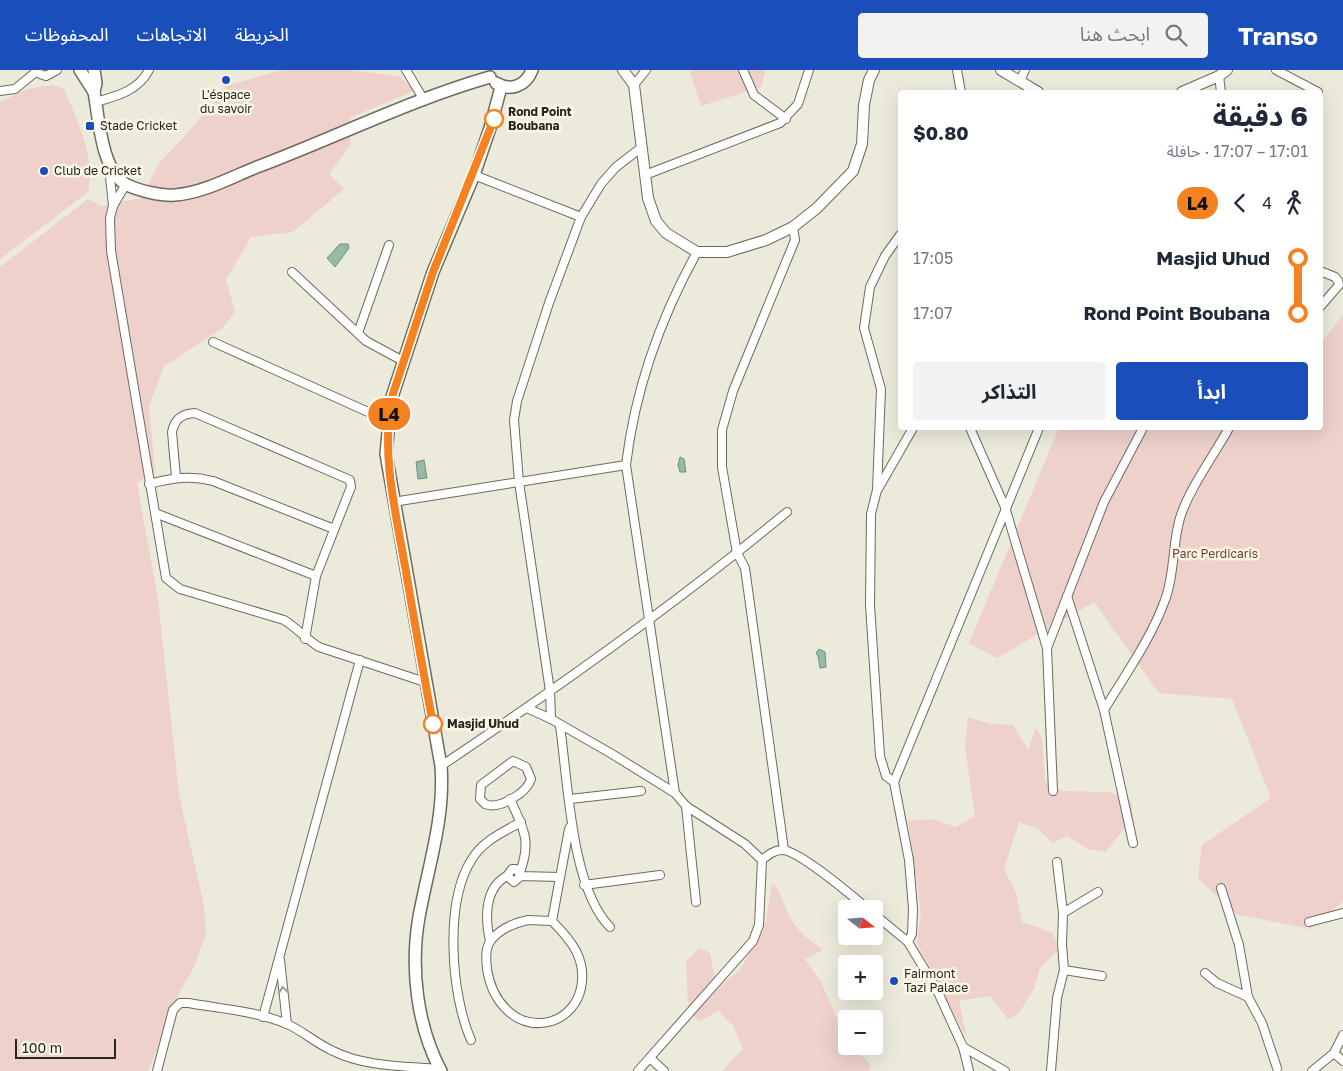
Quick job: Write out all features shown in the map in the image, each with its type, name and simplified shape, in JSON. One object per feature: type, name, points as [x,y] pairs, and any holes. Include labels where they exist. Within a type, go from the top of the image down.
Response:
[{"type":"main road","points":[[80,70],[95,97]]},
{"type":"main road","points":[[94,70],[96,83],[95,97],[109,167],[126,184],[150,192],[175,195],[203,188],[329,140],[465,84],[486,72],[505,87],[523,84],[532,70]]},
{"type":"main road","points":[[440,1070],[423,1023],[418,996],[416,964],[419,919],[443,793],[441,766],[386,454],[388,422],[391,400],[433,272],[474,175],[505,87]]},
{"type":"street","points":[[95,97],[120,95],[138,85],[149,70]]},
{"type":"street","points":[[406,70],[424,100]]},
{"type":"street","points":[[623,70],[634,85],[650,210],[666,233],[696,252],[727,252],[766,240],[793,227],[817,208],[853,171],[862,144],[864,105],[869,80],[874,70]]},
{"type":"street","points":[[634,85],[646,70]]},
{"type":"street","points":[[743,70],[754,96],[786,119]]},
{"type":"street","points":[[645,175],[780,123],[786,119],[798,104],[809,70]]},
{"type":"street","points":[[957,70],[960,90]]},
{"type":"street","points":[[1001,70],[1035,90]]},
{"type":"street","points":[[1020,81],[1025,70]]},
{"type":"street","points":[[1276,70],[1313,90]]},
{"type":"street","points":[[0,90],[14,89],[37,71],[42,76],[54,71]]},
{"type":"street","points":[[1186,90],[1223,73]]},
{"type":"street","points":[[1220,90],[1223,73]]},
{"type":"street","points":[[551,719],[550,691],[519,482],[514,420],[518,401],[549,303],[582,217],[601,184],[616,167],[642,147]]},
{"type":"street","points":[[109,167],[113,206]]},
{"type":"street","points":[[474,175],[582,217]]},
{"type":"street","points":[[126,184],[113,206],[110,218],[111,251],[165,572],[174,586],[194,594],[272,615],[293,626],[305,639],[331,651],[425,682]]},
{"type":"street","points":[[784,850],[744,568],[737,553],[722,467],[722,430],[733,391],[795,240],[793,227]]},
{"type":"street","points":[[894,782],[886,776],[880,756],[870,605],[871,514],[877,490],[881,389],[866,337],[866,303],[877,270],[898,238]]},
{"type":"street","points":[[358,333],[389,244]]},
{"type":"street","points":[[675,793],[626,465],[631,424],[650,354],[676,290],[696,252]]},
{"type":"street","points":[[292,272],[366,341],[403,361]]},
{"type":"street","points":[[1323,272],[1341,280],[1339,285],[1323,303]]},
{"type":"street","points":[[213,342],[388,422]]},
{"type":"street","points":[[176,477],[173,425],[182,415],[195,413],[350,480],[351,487],[316,576],[305,639]]},
{"type":"street","points":[[877,490],[912,430]]},
{"type":"street","points":[[971,430],[1005,508],[1047,648],[1053,791]]},
{"type":"street","points":[[908,942],[912,934],[913,909],[909,860],[894,782],[1038,430]]},
{"type":"street","points":[[1047,648],[1104,502],[1142,430]]},
{"type":"street","points":[[1104,710],[1146,640],[1165,600],[1171,581],[1176,530],[1180,516],[1187,500],[1228,430]]},
{"type":"street","points":[[394,502],[626,465]]},
{"type":"street","points":[[149,484],[176,477],[196,476],[213,480],[334,530]]},
{"type":"street","points":[[441,766],[527,708],[650,619],[737,553],[787,512]]},
{"type":"street","points":[[154,513],[316,576]]},
{"type":"street","points":[[1068,596],[1104,710],[1133,843]]},
{"type":"street","points":[[262,1017],[360,660]]},
{"type":"street","points":[[527,708],[551,719],[560,726],[612,754],[675,793],[686,806],[745,844],[762,860],[759,925],[753,941],[638,1071]]},
{"type":"street","points":[[560,726],[572,824],[584,885],[598,916],[610,927]]},
{"type":"street","points":[[517,762],[526,767],[530,779],[527,787],[510,799],[499,805],[490,806],[480,799],[479,789],[485,781],[509,763],[517,762]]},
{"type":"street","points":[[570,799],[641,791]]},
{"type":"street","points":[[510,799],[526,837],[527,849],[521,874]]},
{"type":"street","points":[[686,806],[696,902]]},
{"type":"street","points":[[471,1040],[459,1004],[454,938],[458,900],[465,874],[477,853],[495,837],[521,822]]},
{"type":"street","points":[[552,921],[559,877],[569,829],[572,824]]},
{"type":"street","points":[[762,860],[771,853],[784,850],[798,855],[856,900]]},
{"type":"street","points":[[1051,1071],[1057,998],[1064,970],[1062,944],[1063,912],[1057,862]]},
{"type":"street","points":[[490,941],[514,923],[533,920],[552,921],[570,938],[576,948],[583,980],[577,999],[572,1007],[556,1020],[535,1023],[517,1018],[500,1004],[489,981],[485,959],[490,941],[486,920],[490,896],[499,880],[507,876],[512,868],[521,874],[559,877]]},
{"type":"street","points":[[584,885],[660,876]]},
{"type":"street","points":[[1220,888],[1239,944],[1248,997],[1262,1023],[1277,1070]]},
{"type":"street","points":[[1063,912],[1098,892]]},
{"type":"street","points":[[1309,922],[1343,913]]},
{"type":"street","points":[[883,921],[908,942],[937,990],[963,1047],[970,1071]]},
{"type":"street","points":[[279,955],[288,1024]]},
{"type":"street","points":[[1064,970],[1102,976]]},
{"type":"street","points":[[1205,973],[1217,983],[1248,997]]},
{"type":"street","points":[[157,1071],[175,1006],[189,1003],[288,1024],[333,1052],[348,1057],[440,1070]]},
{"type":"street","points":[[1312,1071],[1334,1053],[1343,1035]]},
{"type":"street","points":[[963,1047],[1005,1071]]},
{"type":"street","points":[[1334,1053],[1343,1061]]},
{"type":"street","points":[[650,1058],[664,1071]]},
{"type":"green space","points":[[282,70],[354,70],[401,77],[414,91],[349,118],[351,145],[329,174],[344,189],[293,232],[251,237],[226,280],[235,311],[223,328],[164,366],[149,406],[155,472],[137,483],[158,599],[179,795],[204,906],[206,934],[193,969],[180,991],[148,1071],[0,1071],[0,267],[88,199],[102,206],[141,198],[159,163],[188,133],[226,86]]},
{"type":"green space","points":[[689,70],[766,70],[761,87],[701,106]]},
{"type":"green space","name":"Club de Cricket","points":[[53,85],[64,89],[84,139],[89,165],[90,179],[88,192],[0,259],[0,102],[27,89]]},
{"type":"green space","name":"Parc Perdicaris","points":[[1343,315],[1343,902],[1310,929],[1236,914],[1198,878],[1202,845],[1271,798],[1232,699],[1159,693],[1094,602],[997,658],[969,643],[1058,430],[1323,430],[1323,340]]},
{"type":"green space","points":[[968,717],[990,724],[1013,725],[1028,750],[1036,728],[1042,739],[1045,782],[1062,791],[1109,792],[1131,801],[1133,818],[1105,852],[1088,849],[1067,836],[1053,843],[1037,828],[1019,822],[1004,869],[1016,893],[1022,922],[1053,933],[1058,950],[1040,968],[1034,989],[1019,1013],[1008,1019],[990,996],[959,1001],[967,1039],[917,943],[921,913],[908,821],[932,819],[956,827],[975,816],[965,748]]},
{"type":"green space","points":[[772,883],[793,922],[800,931],[823,950],[805,959],[821,982],[838,1021],[838,1055],[860,1055],[871,1064],[869,1071],[722,1071],[743,1049],[733,1025],[718,1011],[698,1022],[688,1006],[686,961],[700,948],[710,953],[717,989],[740,970],[766,922]]},
{"type":"shaded area","points":[[340,244],[348,244],[349,248],[335,267],[327,258]]},
{"type":"shaded area","points":[[680,457],[684,459],[686,472],[680,472],[678,465]]},
{"type":"shaded area","points":[[424,460],[427,478],[418,479],[416,462]]},
{"type":"shaded area","points":[[819,649],[825,652],[826,667],[820,668],[816,653]]},
{"type":"bus line","name":"L4","points":[[433,724],[386,454],[388,422],[391,400],[433,272],[474,175],[494,119]]},
{"type":"place","name":"L'éspace du savoir","points":[[226,80]]},
{"type":"place","name":"Rond Point Boubana","points":[[494,119]]},
{"type":"place","name":"Stade Cricket","points":[[90,126]]},
{"type":"place","name":"Club de Cricket","points":[[44,171]]},
{"type":"place","name":"Masjid Uhud","points":[[433,724]]},
{"type":"place","name":"Fairmont Tazi Palace","points":[[894,981]]}]
